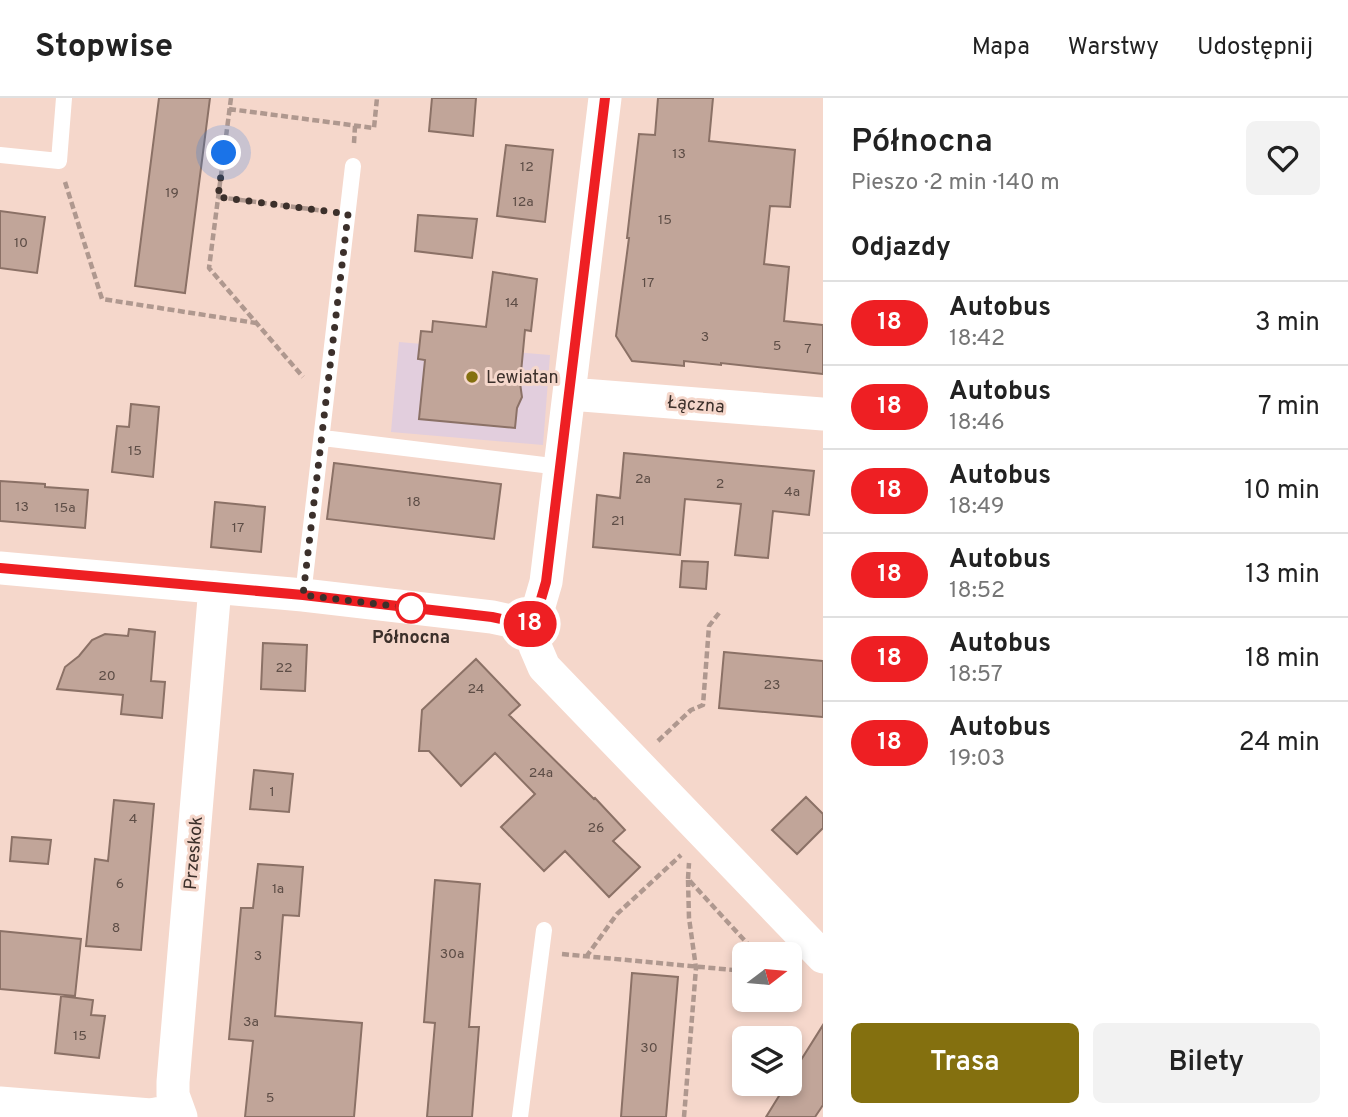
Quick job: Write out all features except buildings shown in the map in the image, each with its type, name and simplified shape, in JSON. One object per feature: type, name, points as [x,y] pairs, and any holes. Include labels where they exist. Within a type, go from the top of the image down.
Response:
[{"type":"street","points":[[605,98],[546,582],[530,625],[535,646],[544,667],[823,957]]},
{"type":"street","name":"Łączna","points":[[570,394],[823,414]]},
{"type":"street","points":[[0,568],[303,595],[492,617],[530,625]]},
{"type":"street","name":"Przeskok","points":[[179,1114],[173,1095],[173,1082],[215,587]]},
{"type":"street","points":[[0,1103],[151,1115],[179,1114]]},
{"type":"lane","points":[[0,155],[59,161],[64,98]]},
{"type":"lane","points":[[303,595],[354,166]]},
{"type":"lane","points":[[323,438],[560,467]]},
{"type":"lane","points":[[520,1117],[544,930]]},
{"type":"path","points":[[231,98],[209,268],[303,377]]},
{"type":"path","points":[[229,109],[374,128],[377,98]]},
{"type":"path","points":[[59,161],[102,299],[257,323]]},
{"type":"path","points":[[218,197],[348,214]]},
{"type":"path","points":[[649,749],[691,710],[703,705],[709,626],[719,613]]},
{"type":"path","points":[[586,957],[617,914],[689,847]]},
{"type":"path","points":[[684,1117],[696,968],[689,918],[688,879],[746,942]]},
{"type":"path","points":[[541,952],[732,970]]},
{"type":"shaded area","points":[[399,342],[550,355],[543,445],[391,432]]},
{"type":"bus line","name":"18","points":[[0,568],[303,595],[492,617],[530,625],[546,582],[605,98]]},
{"type":"place","name":"Lewiatan","points":[[472,377]]},
{"type":"place","name":"Północna","points":[[411,608]]},
{"type":"route","points":[[224,153],[218,197],[348,214],[303,595],[411,608]]}]
